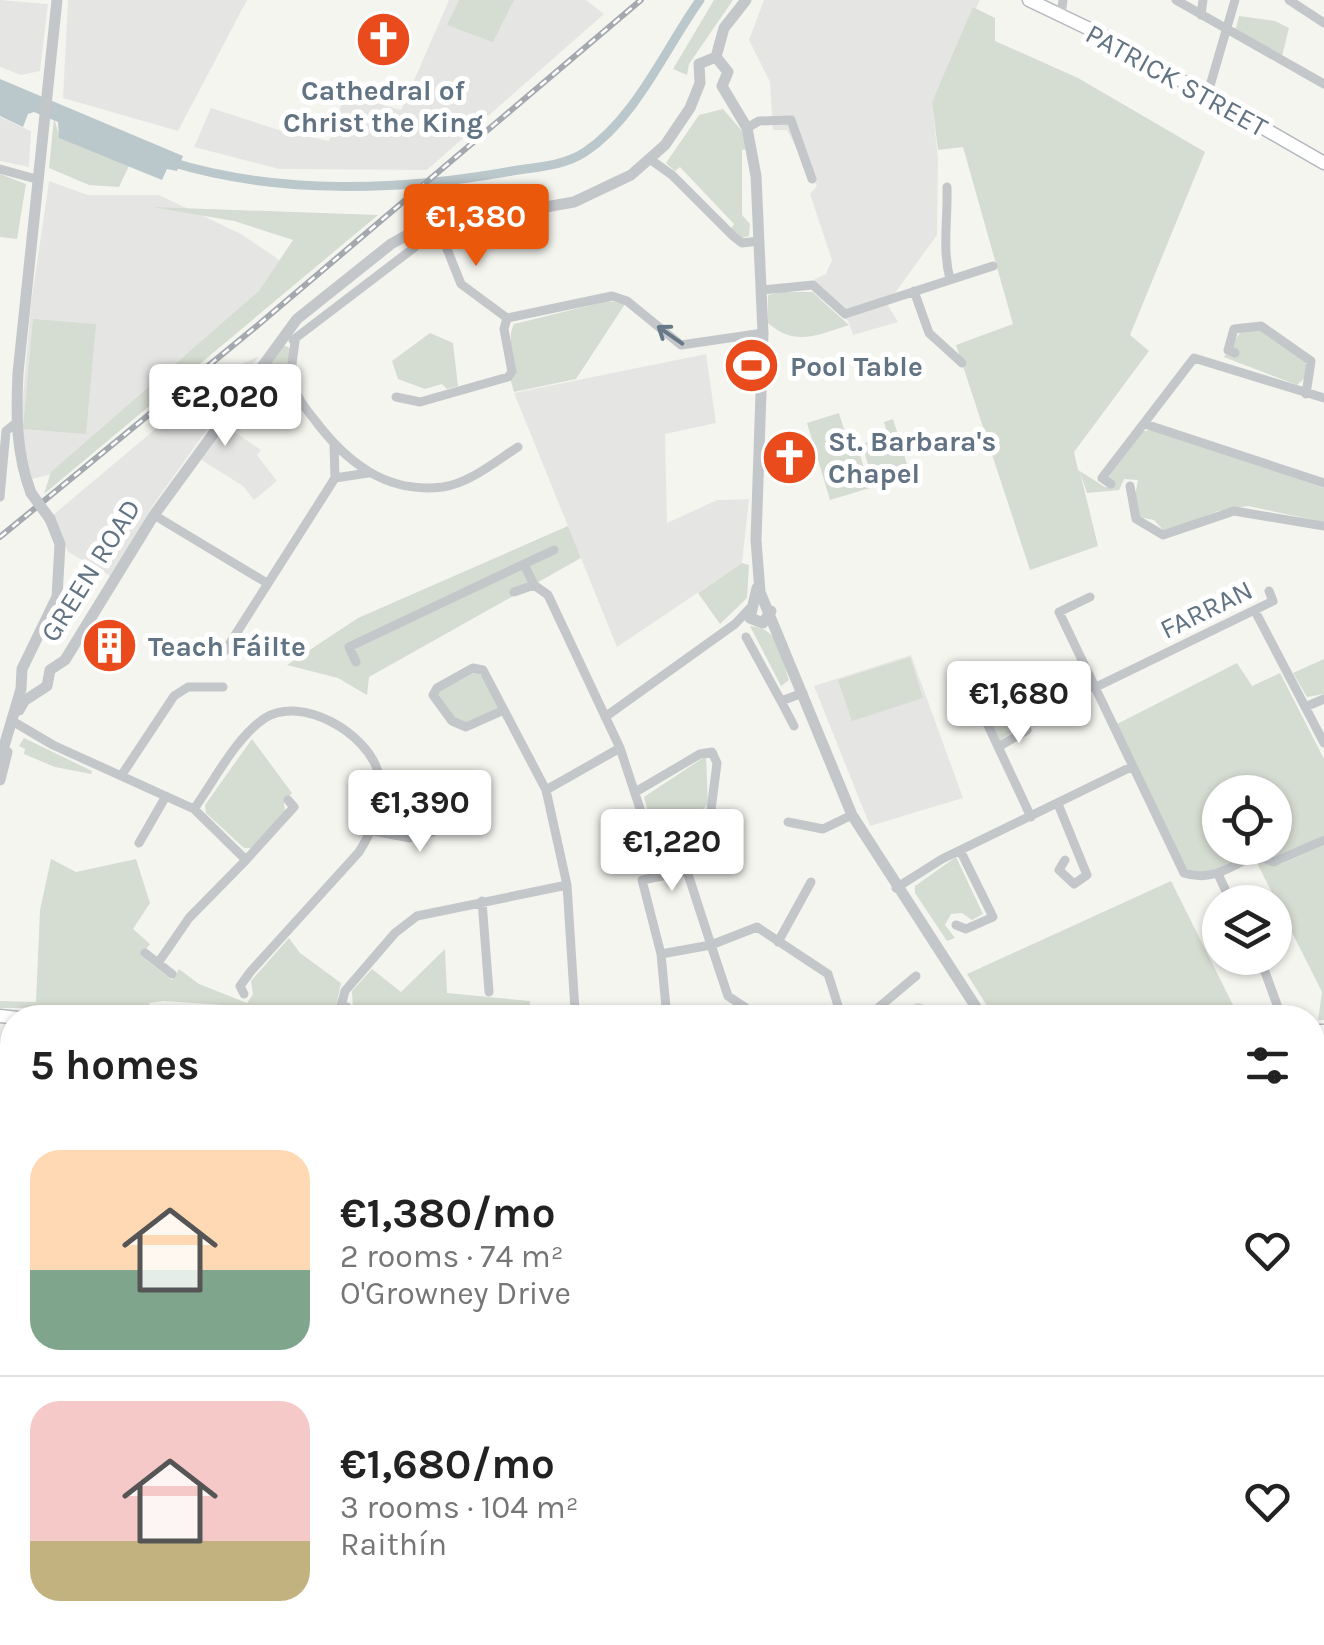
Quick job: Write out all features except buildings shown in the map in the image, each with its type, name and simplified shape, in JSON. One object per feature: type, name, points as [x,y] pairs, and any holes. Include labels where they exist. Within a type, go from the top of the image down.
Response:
[{"type":"main road","name":"PATRICK STREET","points":[[1028,0],[1324,162]]},
{"type":"street","points":[[0,780],[21,677],[32,661],[58,597],[61,572],[60,544],[50,519],[31,492],[22,467],[16,423],[36,179],[57,0]]},
{"type":"street","points":[[716,58],[724,28],[746,0]]},
{"type":"street","points":[[1060,15],[1063,0]]},
{"type":"street","points":[[1176,0],[1324,84]]},
{"type":"street","points":[[1202,15],[1203,0]]},
{"type":"street","points":[[1207,96],[1234,0]]},
{"type":"street","points":[[1289,0],[1304,4],[1324,23]]},
{"type":"street","points":[[716,58],[699,64],[700,83],[712,89],[722,86]]},
{"type":"street","points":[[716,58],[728,72],[722,86]]},
{"type":"street","name":"GREEN ROAD","points":[[50,670],[65,660],[76,644],[154,515],[238,394],[290,337],[390,244],[438,224],[574,202],[602,192],[651,160],[677,130],[700,83]]},
{"type":"street","points":[[722,86],[747,128],[756,176],[764,333],[758,579],[751,606],[759,623],[784,649]]},
{"type":"street","points":[[747,128],[759,120],[791,120],[812,179]]},
{"type":"street","points":[[651,160],[672,175],[742,243],[758,241]]},
{"type":"street","points":[[0,169],[36,179]]},
{"type":"street","points":[[947,188],[949,228],[943,255],[950,279]]},
{"type":"street","points":[[438,224],[461,284],[507,318],[612,296],[628,300],[681,345],[764,333]]},
{"type":"street","points":[[761,290],[813,285],[845,314],[993,266]]},
{"type":"street","points":[[914,291],[929,333],[962,363]]},
{"type":"street","points":[[396,398],[420,402],[508,377],[512,372],[504,329],[507,318]]},
{"type":"street","points":[[1235,353],[1228,350],[1234,330],[1262,326],[1311,361]]},
{"type":"street","points":[[290,337],[291,378],[302,403],[334,446],[368,473],[403,486],[444,487],[465,480],[518,447]]},
{"type":"street","points":[[1311,361],[1324,357]]},
{"type":"street","points":[[1111,484],[1102,478],[1194,358],[1324,398]]},
{"type":"street","points":[[1306,394],[1311,361]]},
{"type":"street","points":[[238,394],[274,391],[302,403]]},
{"type":"street","points":[[0,496],[6,432],[16,423]]},
{"type":"street","points":[[1145,424],[1324,483]]},
{"type":"street","points":[[225,651],[335,478],[334,446]]},
{"type":"street","points":[[335,478],[368,473]]},
{"type":"street","points":[[1130,486],[1136,519],[1163,536],[1234,511],[1324,526]]},
{"type":"street","points":[[154,515],[267,583]]},
{"type":"street","points":[[356,662],[349,647],[554,550]]},
{"type":"street","points":[[524,564],[534,585],[548,595],[620,748],[651,842]]},
{"type":"street","points":[[758,579],[852,815],[973,1005]]},
{"type":"street","points":[[514,592],[534,585]]},
{"type":"street","name":"FARRAN","points":[[1094,688],[1274,601],[1269,592]]},
{"type":"street","points":[[1090,597],[1059,612],[1184,873],[1199,878],[1218,874],[1254,855],[1274,862],[1324,840]]},
{"type":"street","points":[[605,717],[735,624],[751,606],[760,602],[770,608]]},
{"type":"street","points":[[759,623],[770,608]]},
{"type":"street","points":[[1255,611],[1324,743]]},
{"type":"street","points":[[735,624],[759,623]]},
{"type":"street","points":[[746,637],[794,726]]},
{"type":"street","points":[[2,759],[24,700],[49,682],[50,670],[32,661]]},
{"type":"street","points":[[504,710],[466,727],[452,721],[433,695],[437,688],[480,668],[504,710],[546,790],[566,885],[575,1005]]},
{"type":"street","points":[[998,747],[1027,730],[1002,675],[995,670],[971,684],[998,747],[1031,817]]},
{"type":"street","points":[[21,677],[27,687],[39,690]]},
{"type":"street","points":[[121,776],[174,696],[188,687],[224,686]]},
{"type":"street","points":[[781,700],[803,693]]},
{"type":"street","points":[[1305,707],[1324,699]]},
{"type":"street","points":[[194,809],[256,725],[280,711],[306,712],[344,730],[371,758],[379,783],[373,830],[359,852],[251,971],[240,986],[244,994]]},
{"type":"street","points":[[14,722],[53,745],[194,809],[246,860]]},
{"type":"street","points":[[546,790],[620,748]]},
{"type":"street","points":[[637,791],[700,754],[712,752],[717,763],[712,810]]},
{"type":"street","points":[[896,888],[960,850],[1131,767]]},
{"type":"street","points":[[138,843],[166,796]]},
{"type":"street","points":[[158,963],[189,918],[294,807],[288,800]]},
{"type":"street","points":[[1058,804],[1087,875],[1074,884],[1064,878],[1059,870],[1065,860]]},
{"type":"street","points":[[788,822],[824,829],[852,815]]},
{"type":"street","points":[[373,830],[410,838],[468,822]]},
{"type":"street","points":[[956,925],[966,929],[993,917],[960,850]]},
{"type":"street","points":[[684,857],[728,996],[735,1005]]},
{"type":"street","points":[[666,1005],[661,954],[642,880],[687,871]]},
{"type":"street","points":[[1218,874],[1223,885]]},
{"type":"street","points":[[778,942],[810,882]]},
{"type":"street","points":[[341,1005],[345,990],[405,924],[433,911],[566,885]]},
{"type":"street","points":[[482,901],[489,992]]},
{"type":"street","points":[[661,954],[711,945],[757,927],[828,974],[838,1005]]},
{"type":"street","points":[[145,954],[172,974]]},
{"type":"street","points":[[1266,975],[1277,1005]]},
{"type":"street","points":[[881,1005],[916,976]]},
{"type":"shaded area","points":[[0,0],[48,4],[40,71],[21,75],[0,67]]},
{"type":"shaded area","points":[[68,0],[247,0],[178,131],[63,98]]},
{"type":"shaded area","points":[[449,0],[586,0],[604,14],[427,170],[279,169],[194,147],[211,108],[285,132],[329,141],[345,94],[401,110]]},
{"type":"shaded area","points":[[459,0],[514,0],[493,42],[447,25]]},
{"type":"shaded area","points":[[714,0],[733,0],[689,64],[687,75],[673,69]]},
{"type":"shaded area","points":[[764,0],[980,0],[932,102],[938,158],[937,235],[887,304],[898,322],[853,335],[848,321],[812,292],[815,279],[826,274],[832,260],[810,194],[817,186],[787,130],[773,130],[770,82],[749,40]]},
{"type":"shaded area","points":[[973,7],[995,18],[995,41],[1078,78],[1205,152],[1130,335],[1149,351],[1074,452],[1078,470],[1105,487],[1114,484],[1108,478],[1143,431],[1152,430],[1324,488],[1324,522],[1248,506],[1218,511],[1165,532],[1154,520],[1139,517],[1134,502],[1138,480],[1124,479],[1119,490],[1087,493],[1080,472],[1098,546],[1030,570],[956,345],[1013,324],[963,147],[938,150],[932,102]]},
{"type":"shaded area","points":[[1239,16],[1275,21],[1289,28],[1282,56],[1235,32]]},
{"type":"shaded area","points":[[0,79],[183,156],[177,171],[167,169],[162,180],[59,138],[58,122],[34,112],[28,114],[23,127],[0,116]]},
{"type":"shaded area","points":[[723,109],[742,131],[748,149],[742,150],[742,215],[750,224],[749,236],[742,238],[731,229],[734,224],[680,167],[675,171],[666,163],[699,115]]},
{"type":"shaded area","points":[[0,117],[31,131],[29,167],[0,161]]},
{"type":"shaded area","points":[[54,118],[60,138],[129,166],[119,187],[89,185],[49,168]]},
{"type":"shaded area","points":[[0,174],[26,184],[17,239],[0,237]]},
{"type":"shaded area","points":[[49,181],[88,195],[159,195],[241,234],[296,271],[179,360],[61,472],[32,479],[20,432],[31,304]]},
{"type":"shaded area","points":[[152,207],[378,215],[44,494],[51,472],[259,291],[293,240],[234,221]]},
{"type":"shaded area","points":[[812,292],[849,325],[807,337],[788,335],[768,323],[768,295]]},
{"type":"shaded area","points":[[608,301],[625,304],[576,379],[514,392],[510,378],[516,375],[511,342],[514,324]]},
{"type":"shaded area","points":[[33,319],[96,324],[86,434],[23,429]]},
{"type":"shaded area","points":[[1260,329],[1306,362],[1306,377],[1297,385],[1224,357],[1241,331]]},
{"type":"shaded area","points":[[430,333],[453,343],[458,386],[447,389],[442,384],[425,389],[398,379],[392,361]]},
{"type":"shaded area","points":[[281,344],[290,348],[289,388],[256,383]]},
{"type":"shaded area","points":[[706,354],[716,423],[665,434],[667,523],[717,500],[749,499],[742,563],[617,647],[514,393]]},
{"type":"shaded area","points":[[259,356],[149,511],[112,577],[68,552],[53,515],[222,373]]},
{"type":"shaded area","points":[[839,413],[849,446],[857,445],[870,488],[830,500],[807,423]]},
{"type":"shaded area","points":[[893,419],[911,477],[875,488],[862,444],[888,436],[884,422]]},
{"type":"shaded area","points":[[224,425],[261,450],[257,455],[277,481],[254,500],[243,486],[200,459]]},
{"type":"shaded area","points":[[568,526],[581,558],[369,677],[367,695],[338,678],[287,665],[358,618]]},
{"type":"shaded area","points":[[742,563],[749,565],[747,598],[720,624],[698,593]]},
{"type":"shaded area","points":[[750,626],[768,632],[778,644],[789,680],[781,686]]},
{"type":"shaded area","points":[[911,655],[963,798],[870,826],[814,686]]},
{"type":"shaded area","points":[[910,657],[923,698],[852,721],[838,680]]},
{"type":"shaded area","points":[[1324,659],[1324,694],[1307,697],[1293,673]]},
{"type":"shaded area","points":[[1237,663],[1252,686],[1280,673],[1324,759],[1324,835],[1292,850],[1292,775],[1202,775],[1202,865],[1223,865],[1203,872],[1184,867],[1115,725]]},
{"type":"shaded area","points":[[478,671],[500,707],[470,723],[457,722],[437,697],[438,692]]},
{"type":"shaded area","points":[[994,675],[1021,727],[1000,740],[975,688]]},
{"type":"shaded area","points":[[24,738],[92,771],[91,774],[55,767],[24,754],[25,749],[19,746]]},
{"type":"shaded area","points":[[252,739],[292,793],[284,802],[285,812],[251,848],[244,848],[206,813],[205,805]]},
{"type":"shaded area","points":[[706,756],[708,803],[701,813],[718,814],[726,843],[646,858],[646,852],[664,846],[654,834],[644,797]]},
{"type":"shaded area","points":[[1324,845],[1324,1005],[1320,1005],[1322,992],[1292,932],[1292,885],[1268,885],[1258,865],[1292,865],[1292,859]]},
{"type":"shaded area","points":[[956,857],[983,914],[972,920],[962,913],[951,914],[945,925],[955,938],[947,941],[915,893],[915,886]]},
{"type":"shaded area","points":[[51,859],[76,872],[136,859],[150,903],[133,929],[150,944],[141,956],[172,980],[179,969],[199,984],[247,1003],[253,994],[251,981],[289,938],[300,953],[341,983],[336,1005],[222,1005],[164,1001],[150,1005],[0,1005],[0,1001],[36,1002],[40,910]]},
{"type":"shaded area","points":[[1171,881],[1202,943],[1202,975],[1218,975],[1233,1005],[986,1005],[967,974]]},
{"type":"shaded area","points":[[445,949],[447,993],[530,1001],[530,1005],[353,1005],[352,991],[372,969],[401,992]]},
{"type":"waterway","points":[[171,162],[254,180],[340,186],[427,183],[559,163],[585,152],[620,121],[700,0]]},
{"type":"railway","points":[[0,537],[258,325],[641,0]]},
{"type":"place","name":"Cathedral of Christ the King","points":[[383,39]]},
{"type":"place","name":"Pool Table","points":[[751,366]]},
{"type":"place","name":"St. Barbara's Chapel","points":[[789,457]]},
{"type":"place","name":"Teach Fáilte","points":[[109,646]]}]
